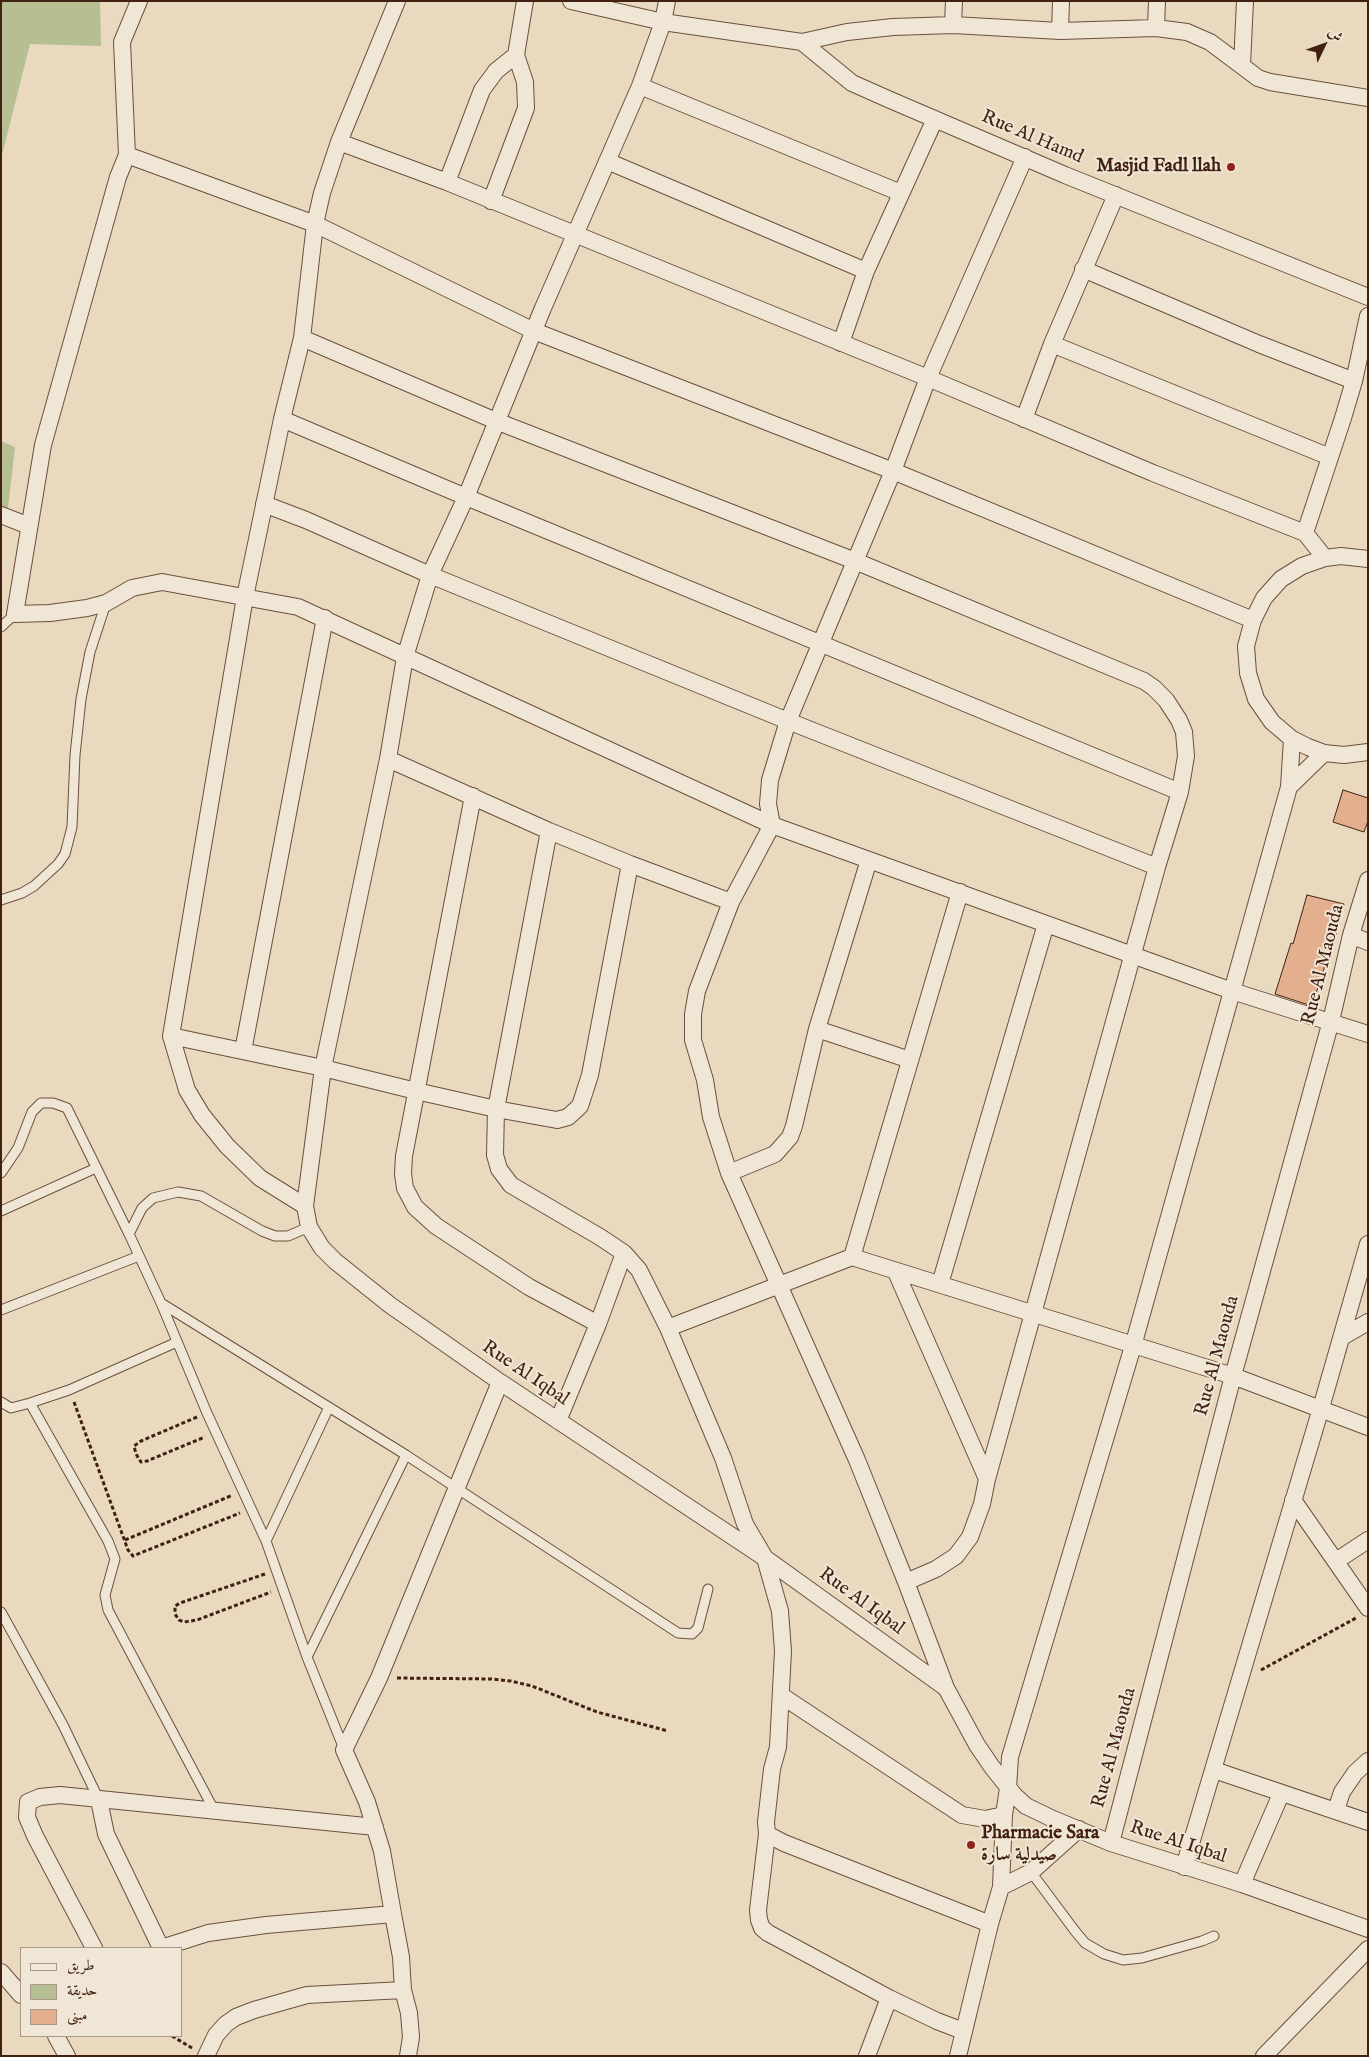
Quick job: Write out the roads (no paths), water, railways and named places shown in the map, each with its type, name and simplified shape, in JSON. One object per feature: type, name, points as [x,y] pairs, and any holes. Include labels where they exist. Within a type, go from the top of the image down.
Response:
[{"type":"street","points":[[139,1],[122,42],[127,155],[118,177],[43,445],[15,614],[50,613],[87,608],[106,603],[132,588],[162,582],[298,607],[772,825],[1134,954],[1232,991],[1368,1034]]},
{"type":"street","points":[[305,1206],[260,1178],[227,1146],[202,1115],[187,1090],[171,1036],[245,597],[282,419],[302,338],[315,224],[322,193],[339,142],[396,1]]},
{"type":"street","points":[[491,201],[526,108],[525,82],[516,55],[525,1]]},
{"type":"street","points":[[572,1],[663,22],[802,42],[848,32],[893,27],[953,25],[1060,30],[1156,28],[1187,32],[1210,42],[1258,78],[1270,82],[1368,98]]},
{"type":"street","points":[[309,1227],[305,1206],[324,1068],[388,758],[405,657],[430,575],[466,497],[534,331],[640,86],[663,22],[667,1]]},
{"type":"street","points":[[953,25],[954,1]]},
{"type":"street","points":[[1060,30],[1061,1]]},
{"type":"street","points":[[1156,28],[1157,1]]},
{"type":"street","points":[[1242,65],[1245,1]]},
{"type":"street","name":"Rue Al Hamd","points":[[802,42],[852,83],[1116,195],[1368,296]]},
{"type":"street","points":[[447,182],[482,90],[496,71],[516,55]]},
{"type":"street","points":[[640,86],[901,193]]},
{"type":"street","points":[[841,343],[866,271],[935,119]]},
{"type":"street","points":[[339,142],[447,182],[928,378],[1153,473],[1305,533],[1325,558]]},
{"type":"street","points":[[127,155],[315,224],[534,331],[893,471],[1252,620]]},
{"type":"street","points":[[946,1688],[906,1582],[826,1387],[778,1285],[729,1173],[711,1117],[705,1080],[693,1040],[693,1014],[697,991],[731,902],[772,825],[768,804],[770,780],[788,721],[893,471],[928,378],[1025,157]]},
{"type":"street","points":[[608,161],[866,271]]},
{"type":"street","points":[[1024,418],[1052,344],[1116,195]]},
{"type":"street","points":[[1083,269],[1258,344],[1354,381]]},
{"type":"street","points":[[1305,533],[1354,381],[1368,316]]},
{"type":"street","points":[[302,338],[496,421],[854,561],[1135,678],[1154,688],[1172,708],[1184,732],[1186,756],[1180,792],[1157,867],[987,1479],[982,1504],[974,1528],[964,1546],[948,1562],[906,1582]]},
{"type":"street","points":[[1052,344],[1330,458]]},
{"type":"street","points":[[282,419],[1180,792]]},
{"type":"street","points":[[264,504],[306,520],[430,575],[788,721],[1157,867]]},
{"type":"street","points":[[1,515],[29,526]]},
{"type":"street","points":[[1368,559],[1341,556],[1325,558],[1302,566],[1281,579],[1264,598],[1252,620],[1246,646],[1248,673],[1256,699],[1272,722],[1292,739],[1324,753],[1344,755],[1368,752]]},
{"type":"street","points":[[243,1050],[325,618]]},
{"type":"street","points":[[958,2056],[990,1924],[1001,1887],[1004,1815],[1009,1764],[1013,1746],[1133,1346],[1289,787],[1292,739]]},
{"type":"street","points":[[1289,787],[1324,753]]},
{"type":"street","points":[[388,758],[549,831],[731,902]]},
{"type":"street","points":[[473,796],[416,1091],[403,1174],[405,1188],[415,1207],[436,1226],[529,1287],[598,1324]]},
{"type":"street","points":[[549,831],[496,1109],[495,1155],[500,1170],[511,1185],[600,1237],[624,1253],[639,1270],[668,1328],[723,1458],[745,1524],[765,1558],[780,1611],[784,1651],[778,1747],[772,1769],[766,1822],[768,1834],[758,1910],[762,1928],[889,1998],[963,2031]]},
{"type":"street","points":[[729,1173],[775,1154],[790,1137],[817,1029],[869,860]]},
{"type":"street","points":[[171,1036],[324,1068],[496,1109],[557,1120],[568,1117],[580,1106],[590,1075],[630,864]]},
{"type":"street","name":"Rue Al Maouda","points":[[1111,1843],[1233,1376],[1368,880]]},
{"type":"street","points":[[852,1257],[960,892]]},
{"type":"street","points":[[940,1284],[1046,924]]},
{"type":"street","points":[[1352,935],[1368,942]]},
{"type":"street","points":[[817,1029],[910,1060]]},
{"type":"street","name":"Rue Al Iqbal","points":[[309,1227],[318,1243],[334,1260],[390,1305],[500,1382],[765,1558],[946,1688],[977,1745],[1008,1788],[1026,1806],[1111,1843],[1242,1884],[1368,1929]]},
{"type":"street","points":[[1184,1867],[1342,1338],[1368,1244]]},
{"type":"street","points":[[558,1421],[598,1324],[624,1253]]},
{"type":"street","points":[[668,1328],[852,1257],[1233,1376],[1368,1426]]},
{"type":"street","points":[[896,1272],[987,1479]]},
{"type":"street","points":[[1342,1338],[1368,1322]]},
{"type":"street","points":[[408,2056],[411,2037],[409,2013],[403,1990],[400,1957],[387,1875],[367,1802],[344,1750],[379,1678],[500,1382]]},
{"type":"street","points":[[1293,1500],[1336,1560],[1364,1612]]},
{"type":"street","points":[[1336,1560],[1368,1540]]},
{"type":"street","points":[[782,1696],[962,1814],[985,1819],[1004,1815]]},
{"type":"street","points":[[1336,1810],[1342,1792],[1355,1773],[1368,1761]]},
{"type":"street","points":[[1214,1770],[1368,1822]]},
{"type":"street","points":[[1242,1884],[1281,1794]]},
{"type":"street","points":[[93,1947],[35,1836],[27,1817],[28,1802],[40,1797],[60,1796],[375,1827]]},
{"type":"street","points":[[99,1800],[106,1834],[161,1947]]},
{"type":"street","points":[[1001,1887],[1031,1872],[1079,1829]]},
{"type":"street","points":[[768,1834],[784,1843],[990,1924]]},
{"type":"street","points":[[164,1947],[208,1933],[266,1925],[393,1914]]},
{"type":"street","points":[[1264,2056],[1368,1949]]},
{"type":"street","points":[[1,1972],[20,1995]]},
{"type":"street","points":[[202,2054],[226,2024],[236,2016],[254,2010],[307,1995],[403,1990]]},
{"type":"street","points":[[867,2056],[889,1998]]},
{"type":"street","points":[[57,2037],[67,2056]]},
{"type":"lane","points":[[1,900],[22,893],[34,886],[58,864],[65,854],[72,827],[75,754],[81,699],[90,652],[106,603]]},
{"type":"lane","points":[[1,627],[15,614]]},
{"type":"lane","points":[[1,1173],[18,1148],[32,1112],[41,1103],[53,1103],[67,1108],[161,1303],[207,1413],[266,1541],[307,1657],[344,1750]]},
{"type":"lane","points":[[1,1211],[96,1168]]},
{"type":"lane","points":[[129,1234],[142,1208],[153,1198],[178,1192],[201,1196],[275,1236],[288,1236],[309,1227]]},
{"type":"lane","points":[[1,1310],[139,1256]]},
{"type":"lane","points":[[161,1303],[456,1486],[683,1635],[692,1634],[698,1628],[708,1589]]},
{"type":"lane","points":[[1,1402],[11,1408],[69,1390],[177,1342]]},
{"type":"lane","points":[[30,1403],[108,1541],[115,1559],[105,1595],[108,1610],[214,1810]]},
{"type":"lane","points":[[266,1541],[329,1407]]},
{"type":"lane","points":[[307,1657],[406,1455]]},
{"type":"lane","points":[[1,1612],[63,1726],[99,1800]]},
{"type":"lane","points":[[1031,1872],[1074,1931],[1085,1943],[1104,1954],[1123,1960],[1142,1958],[1214,1936]]},
{"type":"place","name":"Masjid Fadl llah","points":[[1231,167]]},
{"type":"place","name":"Pharmacie Sara صيدلية سارة","points":[[971,1845]]}]
